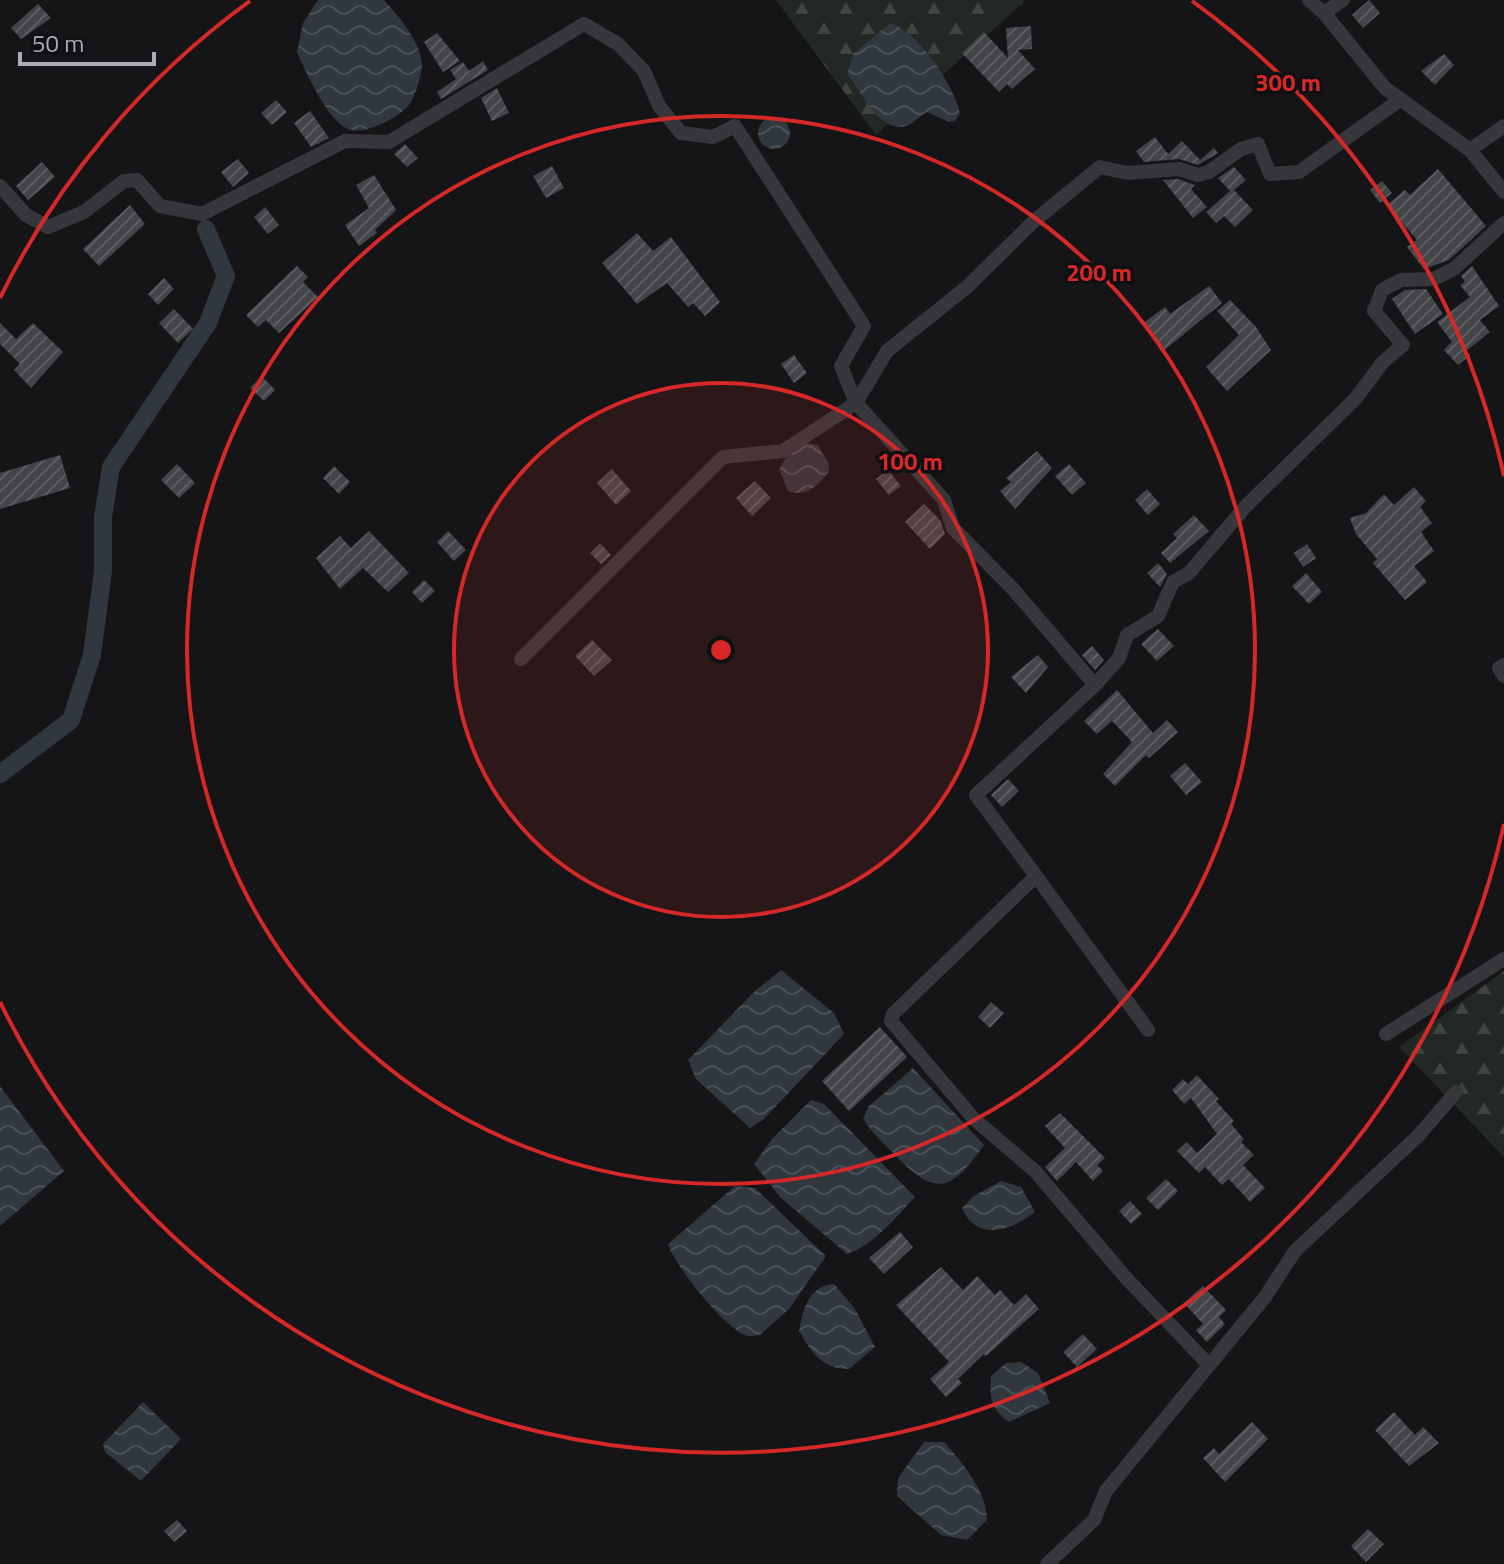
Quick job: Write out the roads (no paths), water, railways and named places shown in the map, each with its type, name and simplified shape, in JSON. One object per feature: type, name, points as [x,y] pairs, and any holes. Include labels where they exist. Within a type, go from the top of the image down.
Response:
[{"type":"street","points":[[1309,0],[1324,13],[1385,88],[1470,150],[1504,192]]},
{"type":"street","points":[[1324,13],[1343,0]]},
{"type":"street","points":[[0,186],[26,215],[48,227],[84,212],[124,181],[137,180],[160,206],[202,214],[345,141],[389,142],[584,24],[618,44],[644,71],[659,106],[681,133],[713,137],[735,126],[864,326],[841,366],[856,403],[944,500],[953,528],[1013,589],[1095,685]]},
{"type":"street","points":[[521,659],[723,457],[783,451],[856,403],[887,351],[967,287],[1034,221],[1100,167],[1127,173],[1179,169],[1198,175],[1209,172],[1241,149],[1258,144],[1270,174],[1299,172],[1401,99]]},
{"type":"street","points":[[1470,150],[1504,126]]},
{"type":"street","points":[[1148,1030],[976,795],[1095,685],[1119,658],[1127,635],[1158,616],[1173,582],[1189,573],[1246,506],[1356,398],[1383,362],[1403,345],[1374,311],[1382,290],[1401,280],[1434,279],[1455,268],[1504,223]]},
{"type":"street","points":[[1504,665],[1499,668],[1504,676]]},
{"type":"street","points":[[1036,876],[893,1014],[891,1021],[974,1119],[1035,1171],[1127,1279],[1209,1365]]},
{"type":"street","points":[[1386,1034],[1504,959]]},
{"type":"street","points":[[1047,1564],[1094,1520],[1106,1491],[1265,1297],[1295,1251],[1418,1136],[1456,1092]]},
{"type":"water","points":[[318,0],[384,0],[408,29],[417,45],[422,67],[411,101],[404,110],[371,128],[355,131],[332,116],[297,52],[303,23]]},
{"type":"water","points":[[890,23],[911,36],[933,60],[956,101],[960,113],[955,121],[949,122],[927,112],[906,126],[887,124],[847,74],[853,54]]},
{"type":"water","points":[[774,117],[786,121],[790,133],[786,145],[774,149],[762,145],[758,133],[762,121]]},
{"type":"water","points":[[805,443],[818,445],[829,464],[828,473],[806,492],[794,493],[788,491],[779,469],[789,453]]},
{"type":"water","points":[[781,970],[834,1013],[844,1034],[763,1120],[750,1128],[696,1079],[688,1060],[754,992]]},
{"type":"water","points":[[913,1068],[984,1145],[962,1172],[943,1184],[922,1178],[910,1169],[863,1118],[869,1106]]},
{"type":"water","points":[[0,1086],[64,1171],[0,1226]]},
{"type":"water","points":[[811,1100],[824,1104],[915,1197],[875,1238],[847,1254],[781,1198],[754,1164],[772,1139]]},
{"type":"water","points":[[1001,1181],[1021,1187],[1035,1212],[1005,1228],[995,1230],[976,1226],[962,1208],[974,1196]]},
{"type":"water","points":[[735,1186],[755,1188],[826,1256],[789,1309],[760,1335],[747,1336],[726,1322],[690,1280],[668,1244]]},
{"type":"water","points":[[834,1284],[855,1309],[875,1347],[849,1369],[825,1363],[808,1346],[799,1331],[805,1307],[813,1294]]},
{"type":"water","points":[[1021,1362],[1038,1373],[1050,1403],[1009,1422],[998,1413],[992,1402],[991,1376],[1006,1363]]},
{"type":"water","points":[[143,1402],[181,1439],[141,1481],[105,1452],[103,1444]]},
{"type":"water","points":[[924,1442],[944,1442],[966,1468],[983,1499],[987,1520],[967,1540],[941,1535],[897,1496],[898,1478]]},
{"type":"waterway","points":[[0,774],[71,720],[92,655],[103,571],[103,517],[111,467],[208,323],[226,276],[206,229]]}]
